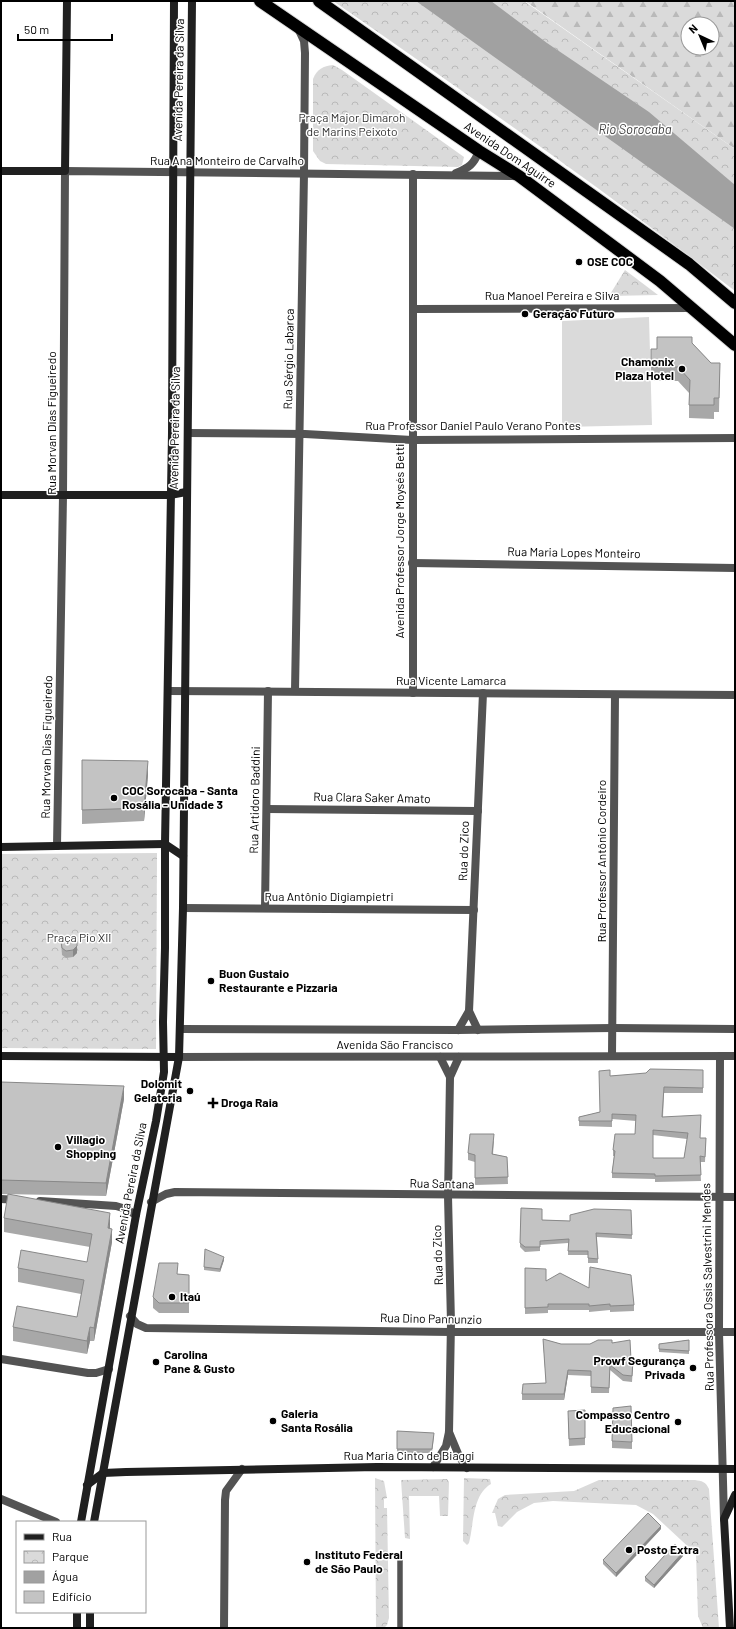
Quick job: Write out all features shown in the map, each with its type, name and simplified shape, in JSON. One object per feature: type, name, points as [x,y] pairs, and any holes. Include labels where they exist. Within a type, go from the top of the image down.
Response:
[{"type":"highway","name":"Avenida Dom Aguirre","points":[[260,1],[479,151],[519,176],[660,281],[735,345]]},
{"type":"highway","name":"Avenida Dom Aguirre","points":[[319,1],[689,264],[735,303]]},
{"type":"main road","name":"Rua Morvan Dias Figueiredo","points":[[65,171],[67,1]]},
{"type":"main road","name":"Avenida Pereira da Silva","points":[[81,1521],[136,1215],[163,1084],[174,172],[174,1]]},
{"type":"main road","name":"Avenida Pereira da Silva","points":[[94,1521],[130,1316],[179,1057],[183,908],[192,1]]},
{"type":"main road","name":"Rua Ana Monteiro de Carvalho","points":[[1,171],[65,171]]},
{"type":"main road","points":[[1,495],[170,495],[186,492]]},
{"type":"main road","points":[[1,847],[165,844],[183,856]]},
{"type":"main road","points":[[1,1056],[179,1057]]},
{"type":"main road","name":"Rua Maria Cinto de Biaggi","points":[[103,1473],[242,1469],[434,1467],[735,1469]]},
{"type":"main road","points":[[87,1485],[103,1473]]},
{"type":"main road","name":"Rua Professora Ossis Salvestrini Mendes","points":[[730,1628],[724,1519],[735,1495]]},
{"type":"main road","points":[[76,1628],[77,1613]]},
{"type":"main road","points":[[90,1613],[90,1628]]},
{"type":"street","name":"Rua Sérgio Labarca","points":[[295,691],[305,53],[304,41],[298,28]]},
{"type":"street","name":"Rua Ana Monteiro de Carvalho","points":[[452,175],[470,168],[475,162],[479,151]]},
{"type":"street","name":"Rua Ana Monteiro de Carvalho","points":[[65,171],[519,176]]},
{"type":"street","name":"Rua Morvan Dias Figueiredo","points":[[57,846],[63,496],[65,171]]},
{"type":"street","name":"Avenida Professor Jorge Moysés Betti","points":[[413,174],[413,692]]},
{"type":"street","name":"Rua Manoel Pereira e Silva","points":[[413,309],[692,308]]},
{"type":"street","name":"Rua Professor Daniel Paulo Verano Pontes","points":[[188,433],[300,434],[412,440],[735,438]]},
{"type":"street","name":"Rua Maria Lopes Monteiro","points":[[412,563],[735,568]]},
{"type":"street","name":"Rua Vicente Lamarca","points":[[168,690],[735,695]]},
{"type":"street","name":"Rua Artidoro Baddini","points":[[265,908],[268,691]]},
{"type":"street","name":"Rua do Zico","points":[[458,1030],[469,1011],[483,692]]},
{"type":"street","name":"Rua Professor Antônio Cordeiro","points":[[613,1028],[615,695]]},
{"type":"street","name":"Rua Clara Saker Amato","points":[[266,809],[478,811]]},
{"type":"street","name":"Rua Antônio Digiampietri","points":[[183,908],[474,910]]},
{"type":"street","name":"Rua do Zico","points":[[469,1011],[478,1030]]},
{"type":"street","points":[[612,1056],[613,1028]]},
{"type":"street","name":"Avenida São Francisco","points":[[180,1029],[735,1029]]},
{"type":"street","name":"Rua Professora Ossis Salvestrini Mendes","points":[[720,1056],[719,1332],[724,1519]]},
{"type":"street","name":"Avenida São Francisco","points":[[179,1057],[735,1056]]},
{"type":"street","name":"Rua do Zico","points":[[440,1057],[450,1077]]},
{"type":"street","name":"Rua do Zico","points":[[434,1467],[446,1446],[449,1432],[451,1332],[448,1196],[450,1077],[459,1057]]},
{"type":"street","name":"Rua Santana","points":[[151,1202],[166,1194],[175,1192],[448,1196],[735,1197]]},
{"type":"street","points":[[1,1199],[116,1206],[126,1208],[136,1215]]},
{"type":"street","name":"Rua Dino Pannunzio","points":[[130,1316],[137,1324],[146,1328],[451,1332],[735,1332]]},
{"type":"street","points":[[1,1359],[88,1373],[96,1373],[109,1369]]},
{"type":"street","name":"Rua do Zico","points":[[449,1432],[459,1456],[467,1468]]},
{"type":"street","points":[[224,1628],[226,1491],[242,1469]]},
{"type":"street","points":[[1,1499],[54,1521]]},
{"type":"lane","points":[[400,1557],[400,1628]]},
{"type":"green space","points":[[333,1],[524,1],[735,149],[735,291],[686,253],[536,143]]},
{"type":"green space","points":[[525,1],[735,1],[735,149]]},
{"type":"green space","name":"Praça Major Dimaroh de Marins Peixoto","points":[[333,65],[464,157],[462,165],[458,167],[326,164],[320,161],[313,151],[313,79],[316,73],[321,69],[326,66]]},
{"type":"green space","points":[[625,270],[658,295],[609,296]]},
{"type":"green space","points":[[649,317],[652,425],[562,427],[562,321]]},
{"type":"green space","name":"Praça Pio XII","points":[[157,853],[156,1049],[1,1048],[1,854]]},
{"type":"green space","points":[[375,1478],[384,1481],[387,1498],[384,1499],[384,1508],[387,1508],[389,1618],[387,1625],[384,1628],[376,1628]]},
{"type":"green space","points":[[464,1478],[490,1479],[491,1484],[480,1495],[477,1502],[469,1543],[467,1545],[463,1541]]},
{"type":"green space","points":[[447,1479],[449,1482],[448,1516],[440,1516],[439,1496],[409,1496],[410,1539],[405,1538],[401,1480]]},
{"type":"green space","points":[[599,1480],[695,1480],[702,1481],[707,1485],[709,1489],[719,1628],[703,1628],[698,1616],[696,1554],[653,1514],[636,1505],[553,1501],[534,1503],[517,1512],[502,1527],[498,1526],[495,1513],[492,1513],[498,1499],[505,1495],[574,1491]]},
{"type":"water","name":"Rio Sorocaba","points":[[416,1],[491,1],[547,43],[649,112],[735,185],[735,229]]},
{"type":"building","points":[[657,337],[692,337],[692,343],[711,363],[720,363],[719,398],[714,398],[714,405],[689,405],[690,380],[678,367],[651,367],[651,349],[657,349]]},
{"type":"building","name":"COC Sorocaba - Santa Rosália - Unidade 3","points":[[82,760],[148,761],[144,808],[82,810]]},
{"type":"building","points":[[65,936],[71,936],[77,941],[77,946],[73,950],[66,951],[62,948],[61,942]]},
{"type":"building","points":[[650,1069],[703,1070],[703,1088],[664,1087],[662,1117],[701,1115],[700,1138],[706,1138],[705,1157],[700,1156],[701,1175],[655,1176],[655,1174],[612,1173],[615,1151],[613,1150],[615,1134],[635,1134],[636,1115],[612,1114],[612,1121],[579,1121],[579,1117],[600,1112],[599,1071],[610,1070],[610,1076],[646,1073]],"holes":[[[653,1130],[688,1133],[684,1158],[653,1158]]]},
{"type":"building","name":"Villagio Shopping","points":[[1,1082],[124,1086],[106,1183],[1,1180]]},
{"type":"building","points":[[470,1134],[494,1134],[492,1154],[507,1157],[508,1177],[475,1178],[475,1155],[468,1153]]},
{"type":"building","points":[[8,1194],[110,1213],[108,1228],[112,1229],[94,1328],[90,1327],[87,1341],[13,1327],[17,1306],[77,1317],[84,1280],[18,1268],[21,1250],[87,1262],[92,1234],[4,1218]]},
{"type":"building","points":[[521,1208],[542,1209],[542,1220],[570,1221],[570,1215],[594,1209],[631,1210],[632,1235],[596,1233],[598,1259],[588,1258],[588,1251],[568,1251],[569,1239],[540,1241],[540,1247],[525,1247],[520,1243]]},
{"type":"building","points":[[205,1249],[224,1257],[220,1269],[204,1267]]},
{"type":"building","name":"Itaú","points":[[159,1263],[178,1263],[177,1274],[189,1275],[189,1303],[159,1303],[153,1297]]},
{"type":"building","points":[[590,1267],[631,1275],[634,1305],[610,1306],[610,1304],[589,1306],[589,1304],[548,1304],[548,1307],[525,1308],[525,1268],[546,1269],[546,1281],[560,1273],[589,1288]]},
{"type":"building","points":[[543,1339],[561,1344],[590,1344],[598,1340],[612,1340],[612,1343],[630,1340],[631,1360],[633,1360],[632,1376],[623,1375],[610,1365],[609,1388],[591,1387],[591,1371],[568,1370],[564,1394],[522,1394],[523,1384],[546,1383]]},
{"type":"building","points":[[689,1340],[689,1351],[659,1349],[659,1344]]},
{"type":"building","points":[[631,1406],[632,1442],[612,1441],[613,1408]]},
{"type":"building","points":[[585,1410],[585,1438],[569,1439],[568,1411]]},
{"type":"building","points":[[397,1431],[434,1433],[432,1449],[397,1449]]},
{"type":"building","name":"Posto Extra","points":[[648,1513],[661,1526],[616,1573],[603,1560]]},
{"type":"building","points":[[675,1544],[683,1552],[654,1585],[645,1577]]},
{"type":"place","name":"OSE COC","points":[[579,262]]},
{"type":"place","name":"Geração Futuro","points":[[525,314]]},
{"type":"place","name":"Chamonix Plaza Hotel","points":[[682,369]]},
{"type":"place","name":"COC Sorocaba - Santa Rosália - Unidade 3","points":[[114,798]]},
{"type":"place","name":"Buon Gustaio Restaurante e Pizzaria","points":[[211,981]]},
{"type":"place","name":"Dolomit Gelateria","points":[[190,1091]]},
{"type":"place","name":"Droga Raia","points":[[213,1103]]},
{"type":"place","name":"Villagio Shopping","points":[[58,1147]]},
{"type":"place","name":"Itaú","points":[[172,1297]]},
{"type":"place","name":"Carolina Pane & Gusto","points":[[156,1362]]},
{"type":"place","name":"Prowf Segurança Privada","points":[[693,1368]]},
{"type":"place","name":"Galeria Santa Rosália","points":[[273,1421]]},
{"type":"place","name":"Compasso Centro Educacional","points":[[678,1422]]},
{"type":"place","name":"Posto Extra","points":[[629,1550]]},
{"type":"place","name":"Instituto Federal de São Paulo","points":[[307,1562]]}]
